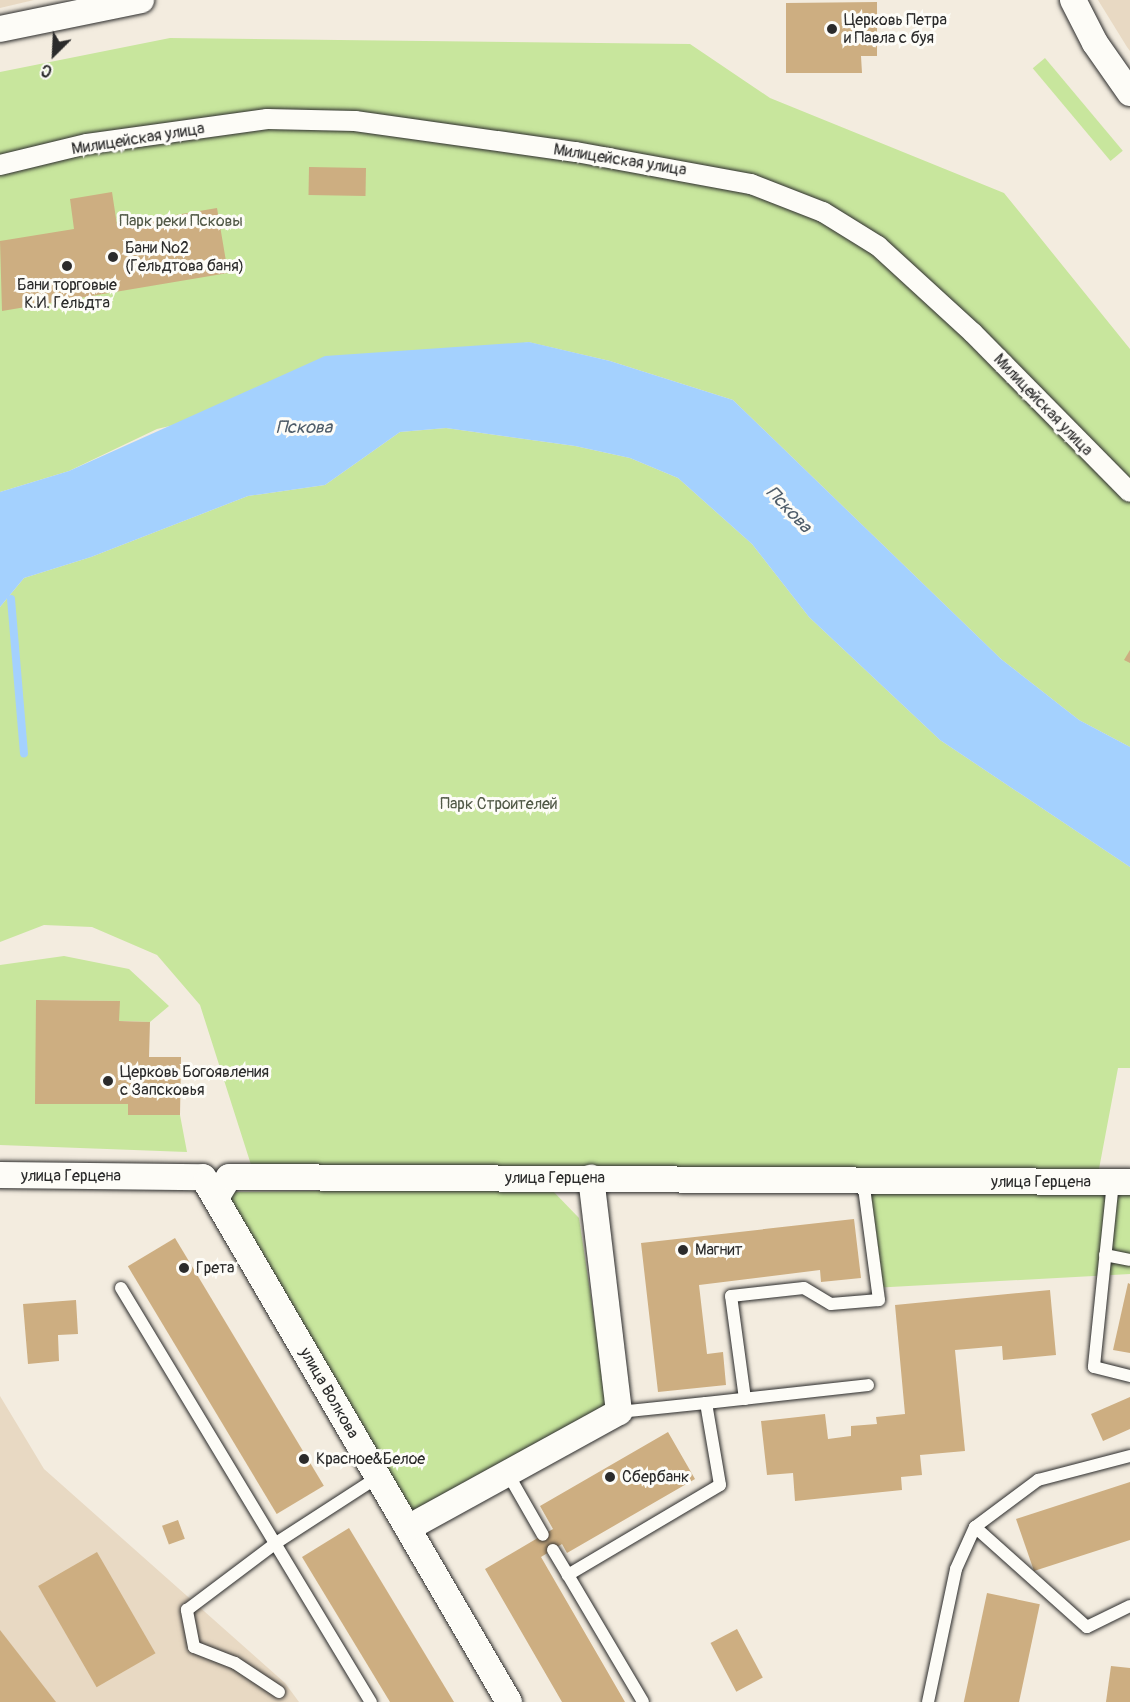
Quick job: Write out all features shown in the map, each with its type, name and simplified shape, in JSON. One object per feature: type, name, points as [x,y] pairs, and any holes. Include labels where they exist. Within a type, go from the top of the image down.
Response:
[{"type":"street","points":[[0,29],[141,0]]},
{"type":"street","points":[[1073,0],[1095,43],[1130,93]]},
{"type":"street","name":"Милицейская улица","points":[[0,165],[87,144],[267,119],[333,121],[576,152],[710,174],[751,184],[823,212],[878,246],[973,333],[1130,492]]},
{"type":"street","name":"улица Герцена","points":[[0,1175],[203,1177],[217,1196],[229,1177],[1122,1182]]},
{"type":"street","name":"улица Волкова","points":[[203,1177],[509,1702]]},
{"type":"street","points":[[408,1528],[619,1412],[591,1178]]},
{"type":"lane","points":[[745,1399],[731,1296],[804,1288],[831,1304],[879,1300],[863,1180]]},
{"type":"lane","points":[[1122,1182],[1105,1255],[1094,1367],[1130,1376]]},
{"type":"lane","points":[[1105,1255],[1130,1260]]},
{"type":"lane","points":[[121,1288],[371,1702]]},
{"type":"lane","points":[[619,1412],[868,1385]]},
{"type":"lane","points":[[568,1575],[720,1485],[706,1403]]},
{"type":"lane","points":[[928,1702],[956,1569],[975,1527],[1038,1480],[1130,1456]]},
{"type":"lane","points":[[508,1474],[543,1535]]},
{"type":"lane","points":[[279,1692],[236,1663],[195,1647],[186,1610],[276,1544],[378,1477]]},
{"type":"lane","points":[[975,1527],[1087,1627],[1130,1606]]},
{"type":"lane","points":[[553,1550],[643,1702]]},
{"type":"shaded area","points":[[0,0],[34,0],[0,8]]},
{"type":"shaded area","points":[[1098,0],[1130,0],[1130,51],[1127,47]]},
{"type":"shaded area","points":[[0,1396],[44,1469],[285,1683],[299,1702],[0,1702]]},
{"type":"green space","name":"Парк реки Псковы","points":[[170,38],[690,44],[770,98],[1004,193],[1130,349],[1130,747],[1079,720],[1001,659],[733,400],[610,361],[528,342],[157,429],[69,471],[0,492],[0,72]]},
{"type":"green space","points":[[1045,58],[1123,151],[1111,161],[1033,68]]},
{"type":"green space","name":"Парк Строителей","points":[[446,428],[575,446],[630,458],[678,478],[752,544],[809,617],[940,740],[1130,867],[1130,1068],[1118,1068],[1099,1169],[253,1171],[200,1005],[157,955],[92,927],[44,925],[0,942],[0,607],[24,578],[91,557],[248,496],[325,485],[400,432]]},
{"type":"green space","points":[[64,956],[129,969],[169,1006],[150,1022],[119,1021],[119,1001],[36,1000],[36,1104],[128,1104],[128,1115],[180,1115],[187,1152],[0,1145],[0,965]]},
{"type":"green space","points":[[550,1188],[579,1218],[608,1410],[411,1518],[227,1192]]},
{"type":"green space","points":[[860,1190],[1130,1191],[1130,1274],[872,1288]]},
{"type":"water","name":"Пскова","points":[[529,342],[610,361],[733,400],[1001,659],[1079,720],[1130,747],[1130,867],[940,740],[809,617],[752,544],[678,478],[630,458],[575,446],[446,428],[400,432],[325,485],[248,496],[91,557],[24,578],[0,607],[0,492],[69,471],[325,356]]},
{"type":"building","name":"Церковь Петра и Павла с буя","points":[[877,2],[877,56],[861,56],[862,73],[786,73],[786,3]]},
{"type":"building","points":[[309,167],[366,168],[366,196],[309,195]]},
{"type":"building","name":"Бани №2 (Гельдтова баня)","points":[[112,192],[117,225],[217,208],[228,273],[2,311],[0,241],[74,229],[70,199]]},
{"type":"building","points":[[1130,650],[1130,663],[1124,660]]},
{"type":"building","name":"Церковь Богоявления с Запсковья","points":[[36,1000],[120,1001],[119,1021],[150,1022],[149,1057],[181,1057],[180,1115],[128,1115],[128,1104],[35,1104]]},
{"type":"building","points":[[854,1219],[861,1278],[821,1282],[820,1270],[699,1285],[707,1354],[723,1352],[726,1385],[658,1392],[641,1243]]},
{"type":"building","points":[[175,1238],[324,1486],[277,1514],[128,1266]]},
{"type":"building","points":[[1128,1283],[1130,1284],[1130,1353],[1113,1350]]},
{"type":"building","points":[[1050,1290],[1056,1355],[1003,1360],[1002,1346],[955,1350],[965,1451],[920,1455],[922,1475],[901,1477],[902,1490],[795,1501],[793,1473],[767,1475],[761,1421],[825,1414],[828,1439],[851,1436],[851,1426],[877,1424],[876,1417],[905,1414],[895,1305]]},
{"type":"building","points":[[76,1300],[78,1334],[58,1335],[59,1361],[28,1364],[23,1304]]},
{"type":"building","points":[[1130,1397],[1130,1429],[1103,1441],[1091,1414]]},
{"type":"building","points":[[668,1432],[695,1479],[567,1553],[562,1544],[541,1557],[625,1702],[562,1702],[485,1569],[553,1529],[540,1506]]},
{"type":"building","points":[[1130,1482],[1130,1540],[1034,1571],[1016,1519]]},
{"type":"building","points":[[178,1520],[185,1539],[169,1545],[162,1526]]},
{"type":"building","points":[[349,1528],[454,1702],[390,1702],[302,1557]]},
{"type":"building","points":[[97,1552],[156,1653],[97,1687],[38,1586]]},
{"type":"building","points":[[987,1593],[1040,1604],[1019,1702],[964,1702]]},
{"type":"building","points":[[737,1629],[763,1678],[736,1692],[711,1643]]},
{"type":"building","points":[[0,1630],[56,1702],[0,1702]]},
{"type":"building","points":[[1111,1666],[1130,1668],[1130,1702],[1106,1702]]},
{"type":"waterway","points":[[11,599],[24,753]]},
{"type":"place","name":"Церковь Петра и Павла с буя","points":[[832,29]]},
{"type":"place","name":"Бани №2 (Гельдтова баня)","points":[[113,257]]},
{"type":"place","name":"Бани торговые К.И. Гельдта","points":[[67,266]]},
{"type":"place","name":"Церковь Богоявления с Запсковья","points":[[108,1081]]},
{"type":"place","name":"Магнит","points":[[683,1250]]},
{"type":"place","name":"Грета","points":[[184,1268]]},
{"type":"place","name":"Красное&Белое","points":[[304,1459]]},
{"type":"place","name":"Сбербанк","points":[[610,1477]]}]
